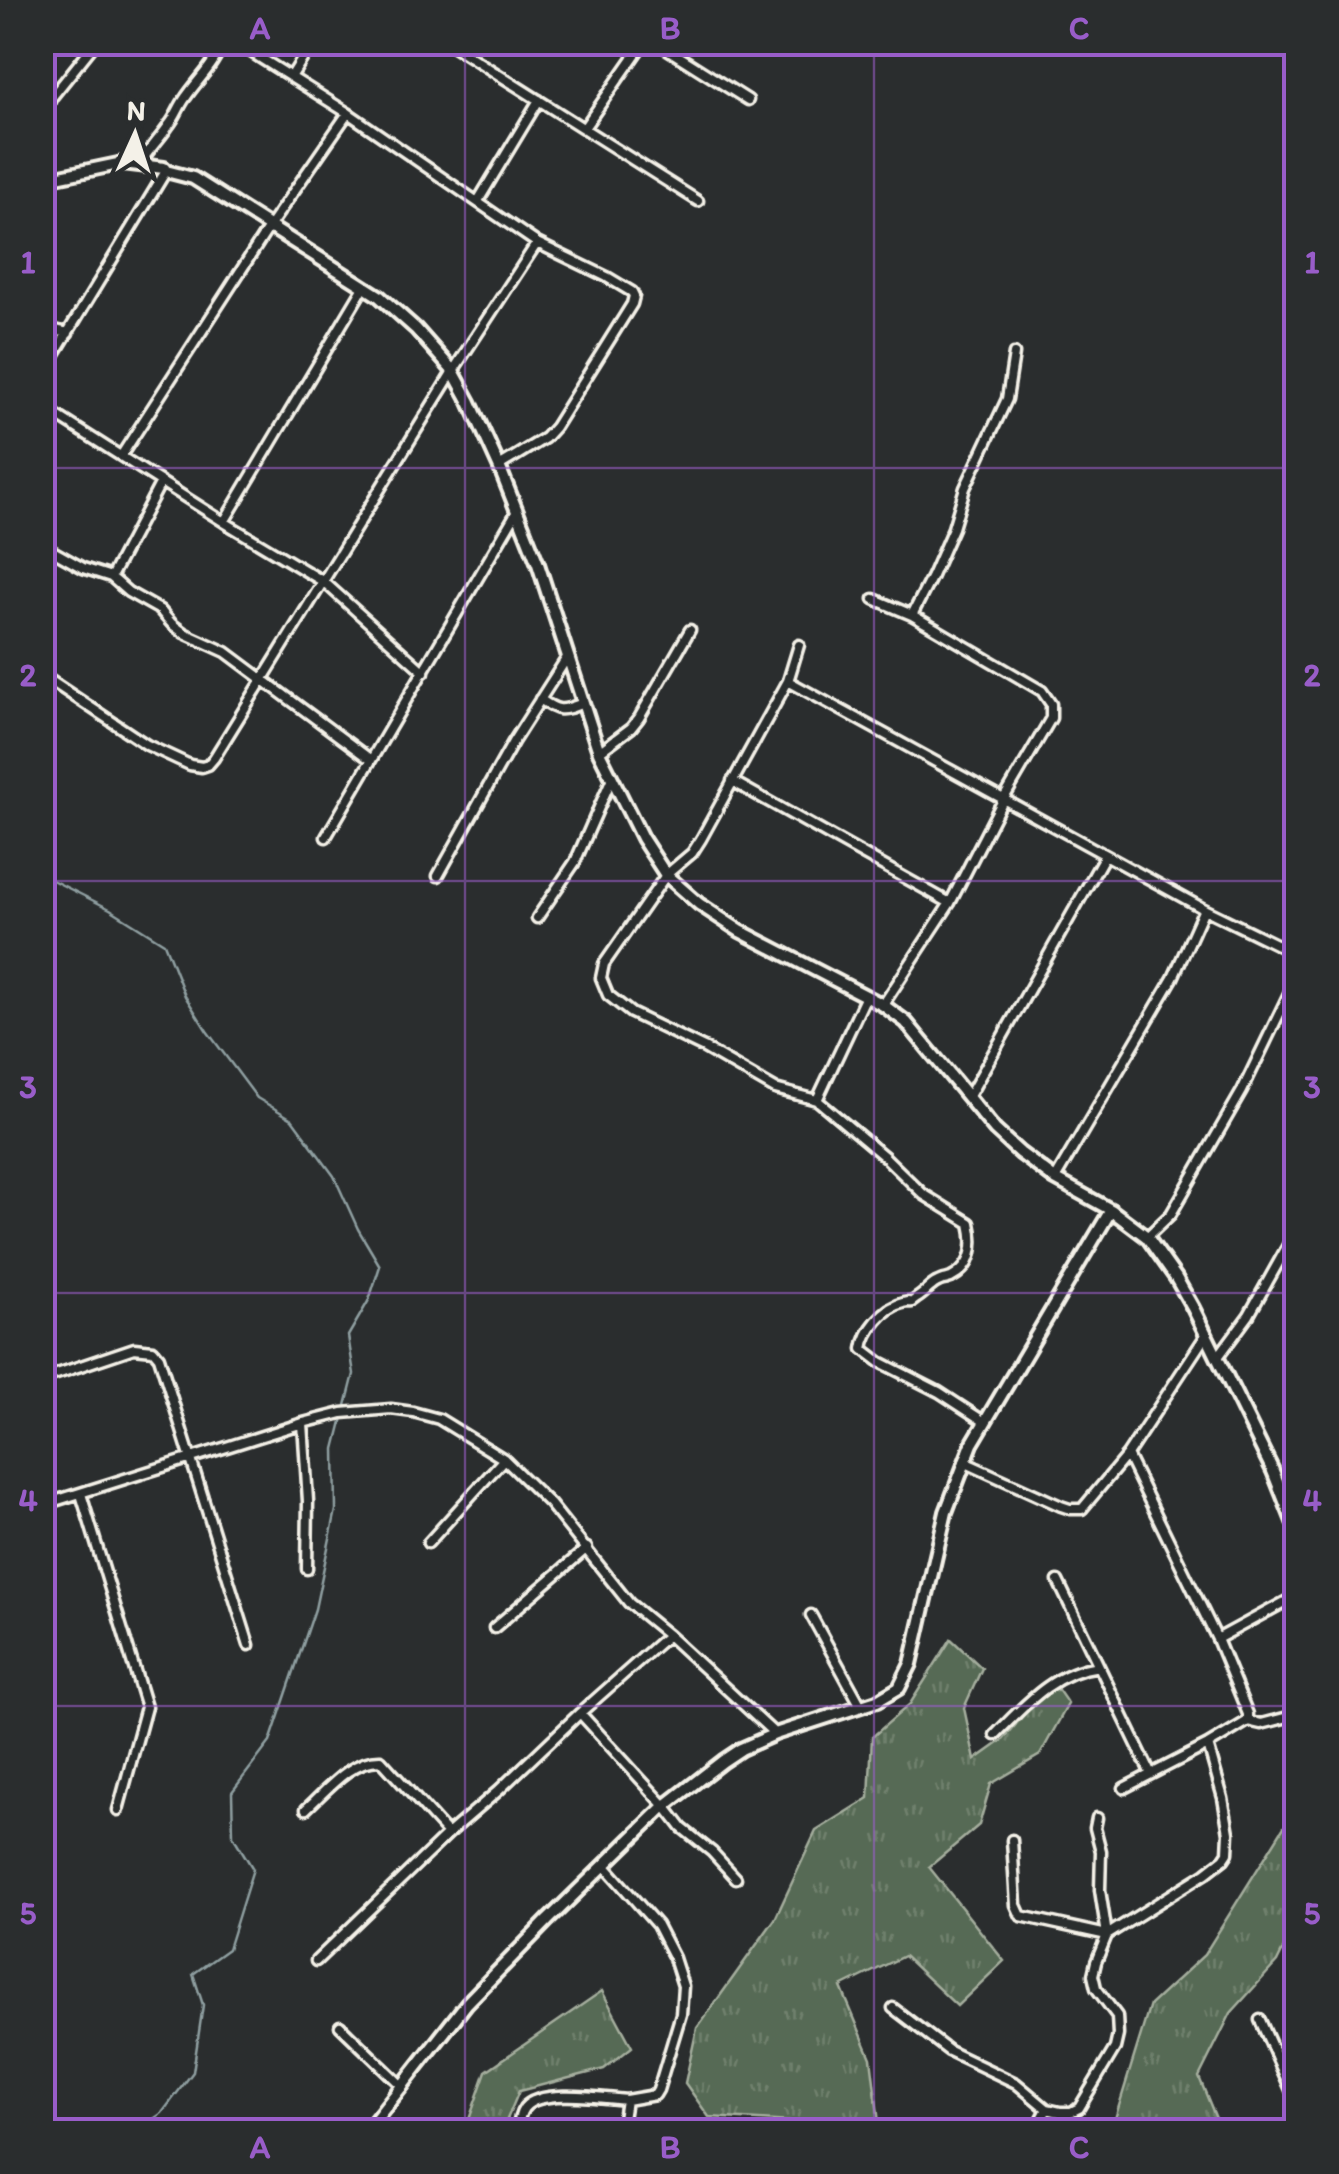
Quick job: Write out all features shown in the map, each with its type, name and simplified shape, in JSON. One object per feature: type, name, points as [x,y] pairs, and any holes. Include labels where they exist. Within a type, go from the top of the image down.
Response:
[{"type":"street","points":[[42,118],[52,97],[96,42]]},
{"type":"street","points":[[139,165],[171,124],[184,98],[201,80],[222,42]]},
{"type":"street","points":[[236,42],[348,113],[537,243],[632,292],[634,300],[550,433],[499,466]]},
{"type":"street","points":[[291,77],[312,42]]},
{"type":"street","points":[[447,42],[698,201]]},
{"type":"street","points":[[584,128],[644,42]]},
{"type":"street","points":[[656,42],[748,100]]},
{"type":"street","points":[[478,201],[539,100]]},
{"type":"street","points":[[122,456],[269,226],[348,113]]},
{"type":"street","points":[[42,180],[123,163],[164,168],[192,178],[379,296],[416,329],[453,371],[470,402],[538,564],[599,752],[642,838],[666,875],[699,904],[740,931],[883,1005],[906,1022],[995,1130],[1020,1153],[1147,1236],[1176,1278],[1218,1357],[1274,1471],[1296,1529]]},
{"type":"street","points":[[42,375],[166,171]]},
{"type":"street","points":[[42,676],[147,745],[190,765],[208,765],[537,243]]},
{"type":"street","points":[[224,522],[364,287]]},
{"type":"street","points":[[42,327],[68,333]]},
{"type":"street","points":[[912,615],[953,528],[965,488],[1008,399],[1014,354]]},
{"type":"street","points":[[42,406],[324,582],[424,672]]},
{"type":"street","points":[[111,577],[161,482]]},
{"type":"street","points":[[326,837],[516,513]]},
{"type":"street","points":[[43,545],[83,568],[111,577],[160,610],[184,633],[226,652],[371,760]]},
{"type":"street","points":[[874,598],[912,615],[1042,692],[1049,698],[1052,711],[1052,718],[1003,800],[950,903],[883,1005]]},
{"type":"street","points":[[599,752],[639,718],[690,630]]},
{"type":"street","points":[[799,645],[788,681],[692,853],[666,875],[604,964],[600,978],[608,995],[632,1013],[766,1084],[817,1100],[923,1194],[970,1223],[972,1256],[956,1276],[938,1282],[916,1300],[896,1306],[876,1321],[865,1337],[863,1349],[985,1422]]},
{"type":"street","points":[[438,876],[513,742],[568,656]]},
{"type":"street","points":[[788,681],[1204,909],[1296,954]]},
{"type":"street","points":[[540,699],[556,710],[583,703]]},
{"type":"street","points":[[537,918],[575,862],[612,780]]},
{"type":"street","points":[[732,781],[950,903]]},
{"type":"street","points":[[968,1096],[1106,855]]},
{"type":"street","points":[[1056,1179],[1174,978],[1204,909]]},
{"type":"street","points":[[1147,1236],[1180,1198],[1242,1090],[1296,978]]},
{"type":"street","points":[[817,1100],[866,996]]},
{"type":"street","points":[[366,2132],[467,2003],[665,1806],[741,1749],[888,1696],[899,1688],[908,1674],[946,1512],[964,1462],[1111,1210]]},
{"type":"street","points":[[1218,1357],[1249,1315],[1296,1231]]},
{"type":"street","points":[[964,1462],[1061,1506],[1077,1510],[1086,1506],[1128,1455],[1206,1335]]},
{"type":"street","points":[[42,1380],[134,1348],[152,1350],[159,1357],[249,1645]]},
{"type":"street","points":[[42,1505],[345,1413],[391,1408],[439,1419],[504,1459],[550,1504],[629,1603],[775,1734]]},
{"type":"street","points":[[303,1423],[307,1569]]},
{"type":"street","points":[[1128,1455],[1217,1639],[1248,1721]]},
{"type":"street","points":[[428,1543],[504,1459]]},
{"type":"street","points":[[81,1494],[146,1707],[118,1810]]},
{"type":"street","points":[[494,1628],[587,1548]]},
{"type":"street","points":[[1058,1581],[1151,1774]]},
{"type":"street","points":[[1217,1639],[1296,1596]]},
{"type":"street","points":[[811,1615],[860,1706]]},
{"type":"street","points":[[316,1961],[448,1834],[668,1635]]},
{"type":"street","points":[[995,1735],[1038,1692],[1078,1670],[1099,1666]]},
{"type":"street","points":[[580,1712],[682,1828],[736,1878]]},
{"type":"street","points":[[1124,1788],[1248,1721],[1258,1724],[1296,1715]]},
{"type":"street","points":[[1012,1840],[1016,1905],[1021,1916],[1107,1935],[1206,1873],[1228,1853],[1223,1798],[1208,1746]]},
{"type":"street","points":[[306,1810],[351,1769],[364,1761],[381,1760],[448,1834]]},
{"type":"street","points":[[893,2008],[949,2051],[1016,2083],[1047,2109],[1071,2112],[1078,2108],[1115,2048],[1118,2034],[1117,2016],[1096,1988],[1093,1975],[1107,1935],[1095,1828],[1098,1818]]},
{"type":"street","points":[[518,2132],[523,2109],[535,2100],[567,2096],[626,2100],[655,2095],[674,2041],[684,1990],[674,1958],[658,1925],[604,1865]]},
{"type":"street","points":[[1260,2020],[1296,2101]]},
{"type":"street","points":[[340,2026],[403,2087]]},
{"type":"street","points":[[622,2132],[626,2100]]},
{"type":"street","points":[[1035,2132],[1047,2109]]},
{"type":"green space","points":[[951,1639],[982,1668],[964,1708],[975,1760],[1003,1740],[1052,1681],[1068,1704],[1040,1755],[991,1784],[979,1825],[929,1867],[1004,1961],[957,2006],[904,1956],[841,1987],[871,2058],[880,2131],[791,2131],[791,2122],[709,2117],[685,2083],[697,2028],[775,1919],[816,1831],[869,1798],[872,1737],[910,1704]]},
{"type":"green space","points":[[1287,1822],[1296,1827],[1296,1923],[1277,1962],[1231,2013],[1199,2077],[1217,2121],[1239,2131],[1108,2131],[1150,2005],[1204,1955]]},
{"type":"green space","points":[[602,1991],[632,2047],[604,2069],[519,2091],[502,2131],[465,2131],[486,2071]]},
{"type":"waterway","points":[[42,875],[110,909],[164,943],[185,996],[207,1031],[257,1098],[292,1119],[334,1176],[380,1266],[369,1300],[348,1336],[354,1374],[335,1449],[336,1510],[315,1609],[270,1742],[232,1792],[233,1836],[253,1869],[228,1949],[193,1974],[203,2005],[193,2072],[162,2113],[135,2132]]}]
